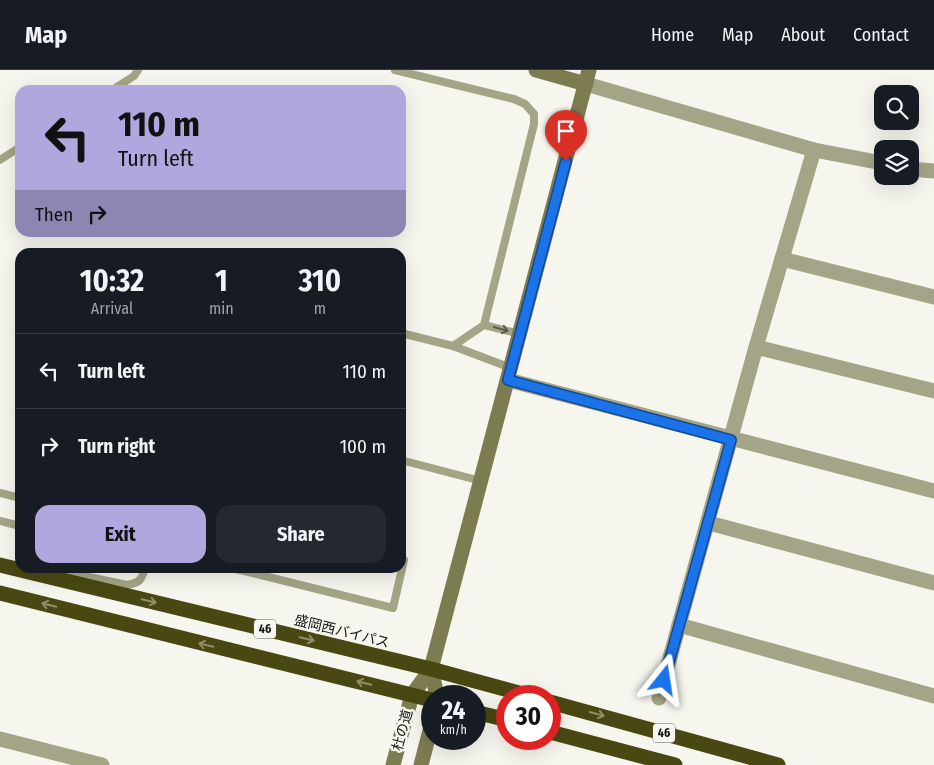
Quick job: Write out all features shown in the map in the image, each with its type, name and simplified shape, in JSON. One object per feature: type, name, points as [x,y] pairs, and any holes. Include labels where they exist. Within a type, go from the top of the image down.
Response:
[{"type":"highway","name":"盛岡西バイパス","points":[[2,565],[15,568]]},
{"type":"highway","name":"盛岡西バイパス","points":[[35,573],[431,669],[496,687]]},
{"type":"highway","name":"46","points":[[0,593],[421,697]]},
{"type":"highway","name":"46","points":[[561,705],[778,765]]},
{"type":"highway","name":"46","points":[[561,735],[675,765]]},
{"type":"street","points":[[536,70],[588,77],[814,150],[874,162]]},
{"type":"street","points":[[435,685],[431,669],[588,77]]},
{"type":"street","points":[[659,698],[709,523],[756,347],[814,150]]},
{"type":"street","points":[[919,170],[934,171]]},
{"type":"street","points":[[782,259],[934,297]]},
{"type":"street","points":[[756,347],[934,391]]},
{"type":"street","points":[[509,374],[731,440],[934,491]]},
{"type":"street","points":[[709,523],[934,583]]},
{"type":"street","points":[[679,624],[934,696]]},
{"type":"street","name":"杜の道","points":[[393,765],[412,695],[431,669]]},
{"type":"street","points":[[0,739],[75,762],[102,765]]},
{"type":"street","name":"杜の道","points":[[421,765],[425,750]]},
{"type":"lane","points":[[120,85],[134,76],[138,70]]},
{"type":"lane","points":[[395,70],[514,99],[525,104],[534,114],[534,124],[484,325],[453,346]]},
{"type":"lane","points":[[0,160],[15,150]]},
{"type":"lane","points":[[484,325],[520,334]]},
{"type":"lane","points":[[406,334],[453,346],[509,374]]},
{"type":"lane","points":[[406,461],[481,481]]},
{"type":"lane","points":[[0,493],[15,497]]},
{"type":"lane","points":[[0,521],[15,525]]},
{"type":"lane","points":[[2,565],[15,561]]},
{"type":"lane","points":[[70,573],[127,585],[136,584],[143,578],[144,573]]},
{"type":"lane","points":[[252,573],[393,608],[401,573]]},
{"type":"route","points":[[566,161],[508,380],[731,440],[664,680]]}]
